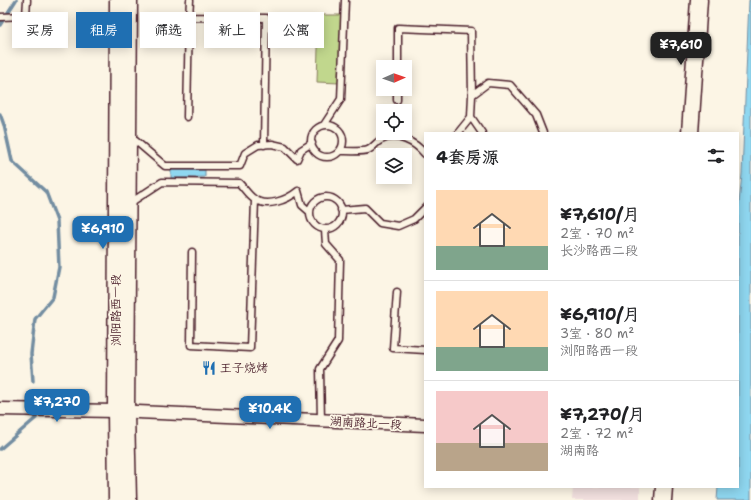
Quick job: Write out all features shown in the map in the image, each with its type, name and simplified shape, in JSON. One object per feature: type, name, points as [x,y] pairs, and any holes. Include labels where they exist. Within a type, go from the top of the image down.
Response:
[{"type":"main road","points":[[690,132],[699,0]]},
{"type":"main road","points":[[663,500],[664,488]]},
{"type":"street","name":"浏阳路西一段","points":[[116,500],[121,412],[117,0]]},
{"type":"street","points":[[128,500],[121,412],[128,204],[130,0]]},
{"type":"street","name":"湖南路北一段","points":[[0,409],[121,412],[424,425]]},
{"type":"lane","points":[[0,17],[26,16],[27,0]]},
{"type":"lane","points":[[189,12],[190,0]]},
{"type":"lane","points":[[324,125],[335,127],[342,135],[343,146],[340,151],[332,157],[322,156],[314,150],[312,135],[315,130],[324,125],[341,98],[345,0]]},
{"type":"lane","points":[[196,17],[266,18],[264,145]]},
{"type":"lane","points":[[398,60],[398,28],[471,31],[471,117],[459,132]]},
{"type":"lane","points":[[187,117],[188,48]]},
{"type":"lane","points":[[472,95],[488,83],[510,85],[536,115],[543,132]]},
{"type":"lane","points":[[471,117],[481,132]]},
{"type":"lane","points":[[129,136],[165,166],[240,166],[245,153],[258,145],[272,144],[285,147],[297,159],[301,150],[312,143]]},
{"type":"lane","points":[[340,151],[368,150],[381,140],[394,138],[408,139],[424,153]]},
{"type":"lane","points":[[128,204],[162,182],[239,182],[255,200],[261,202],[276,202],[289,198],[298,191],[302,205],[310,212]]},
{"type":"lane","points":[[323,197],[334,199],[338,202],[341,210],[341,218],[339,223],[335,227],[325,230],[316,226],[310,218],[310,212],[314,203],[323,197]]},
{"type":"lane","points":[[192,252],[191,345],[250,348],[255,200]]},
{"type":"lane","points":[[341,210],[365,208],[380,223],[398,226],[414,219],[424,209]]},
{"type":"lane","points":[[321,421],[320,369],[338,341],[340,260],[326,244],[325,230]]},
{"type":"lane","points":[[396,292],[393,348],[424,350]]},
{"type":"shaded area","points":[[573,488],[640,488],[640,500],[572,500]]},
{"type":"green space","points":[[324,15],[342,15],[339,83],[317,82],[318,48],[324,48]]},
{"type":"water","points":[[749,0],[751,0],[751,500],[717,500],[718,488],[739,488],[739,203],[742,174]]},
{"type":"water","points":[[171,170],[205,170],[205,177],[171,178]]},
{"type":"waterway","points":[[0,25],[16,0]]},
{"type":"waterway","points":[[0,114],[12,161],[46,192],[57,221],[59,267],[53,297],[35,319],[31,354],[33,381]]},
{"type":"waterway","points":[[0,449],[36,418]]},
{"type":"place","name":"王子烧烤","points":[[209,368]]}]
